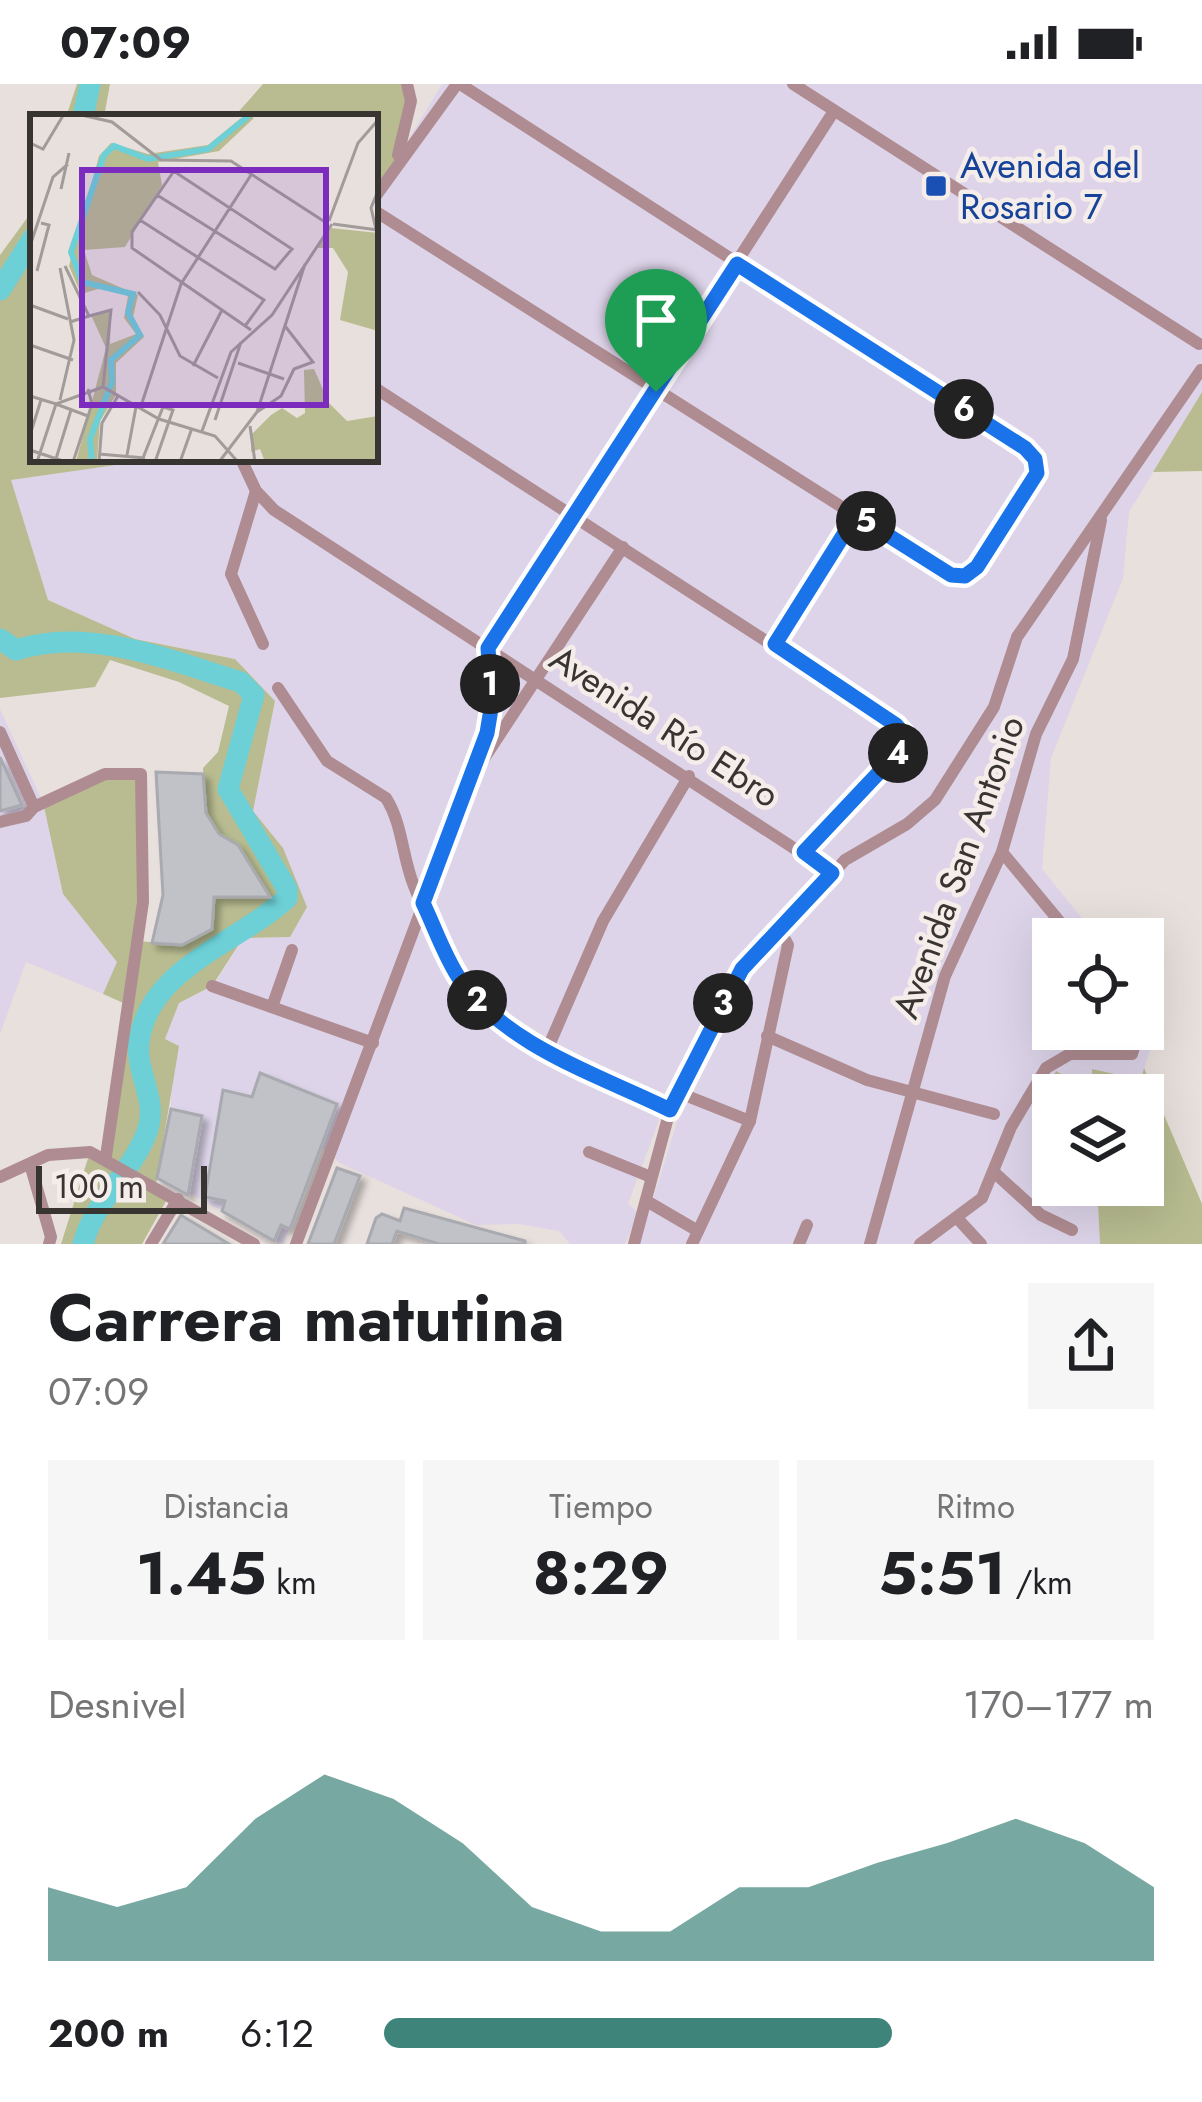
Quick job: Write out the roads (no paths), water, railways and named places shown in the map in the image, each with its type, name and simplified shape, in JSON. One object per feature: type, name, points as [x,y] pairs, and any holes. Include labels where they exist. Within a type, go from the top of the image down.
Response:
[{"type":"street","points":[[406,84],[411,100]]},
{"type":"street","points":[[397,162],[411,100],[422,84]]},
{"type":"street","points":[[378,192],[459,84],[1035,459],[1035,477],[977,567],[965,576],[951,575],[378,213]]},
{"type":"street","points":[[484,84],[486,101]]},
{"type":"street","points":[[634,1244],[650,1202],[651,1177],[670,1110],[733,983],[832,873],[935,800],[994,706],[1017,637],[1202,370],[1196,360],[1201,343],[793,84]]},
{"type":"street","points":[[296,1244],[474,771],[490,716],[488,648],[834,111]]},
{"type":"street","points":[[378,390],[775,644],[904,734],[902,748],[871,785],[804,852]]},
{"type":"street","name":"Avenida Río Ebro","points":[[242,462],[256,491],[274,510],[832,873]]},
{"type":"street","points":[[256,491],[231,574],[262,644]]},
{"type":"street","name":"Avenida San Antonio","points":[[869,1244],[945,976],[1002,852],[1036,734],[1073,659],[1102,513]]},
{"type":"street","points":[[775,644],[856,515]]},
{"type":"street","points":[[474,771],[623,547]]},
{"type":"street","points":[[1072,562],[1093,572]]},
{"type":"street","points":[[278,688],[327,761],[386,798],[423,903],[469,991],[504,1024],[670,1110]]},
{"type":"street","points":[[0,732],[34,807]]},
{"type":"street","points":[[0,822],[26,816],[34,807],[105,774],[141,774],[143,902],[112,1160]]},
{"type":"street","points":[[548,1050],[603,921],[689,776]]},
{"type":"street","points":[[1002,852],[1056,918]]},
{"type":"street","points":[[650,1202],[695,1238],[750,1121],[788,945],[779,928]]},
{"type":"street","points":[[272,1007],[292,950]]},
{"type":"street","points":[[212,986],[373,1043]]},
{"type":"street","points":[[767,1036],[856,1076],[994,1114]]},
{"type":"street","points":[[920,1244],[982,1198],[996,1174],[1011,1127],[1046,1068],[1070,1054],[1132,1054],[1133,1050]]},
{"type":"street","points":[[677,1092],[750,1121]]},
{"type":"street","points":[[0,1178],[71,1150],[112,1160],[254,1244]]},
{"type":"street","points":[[589,1151],[651,1177]]},
{"type":"street","points":[[30,1164],[49,1244]]},
{"type":"street","points":[[996,1174],[1040,1216],[1072,1230]]},
{"type":"street","points":[[151,1244],[178,1199]]},
{"type":"street","points":[[958,1219],[982,1244]]},
{"type":"street","points":[[799,1244],[807,1225]]},
{"type":"waterway","points":[[84,114],[90,84]]},
{"type":"waterway","points":[[0,290],[30,243]]},
{"type":"waterway","points":[[0,639],[16,650],[72,642],[130,649],[241,682],[254,695],[228,789],[287,889],[287,898],[268,914],[177,976],[146,1016],[139,1053],[150,1109],[147,1132],[95,1214],[83,1244]]},
{"type":"place","name":"Avenida del Rosario 7","points":[[936,186]]}]
